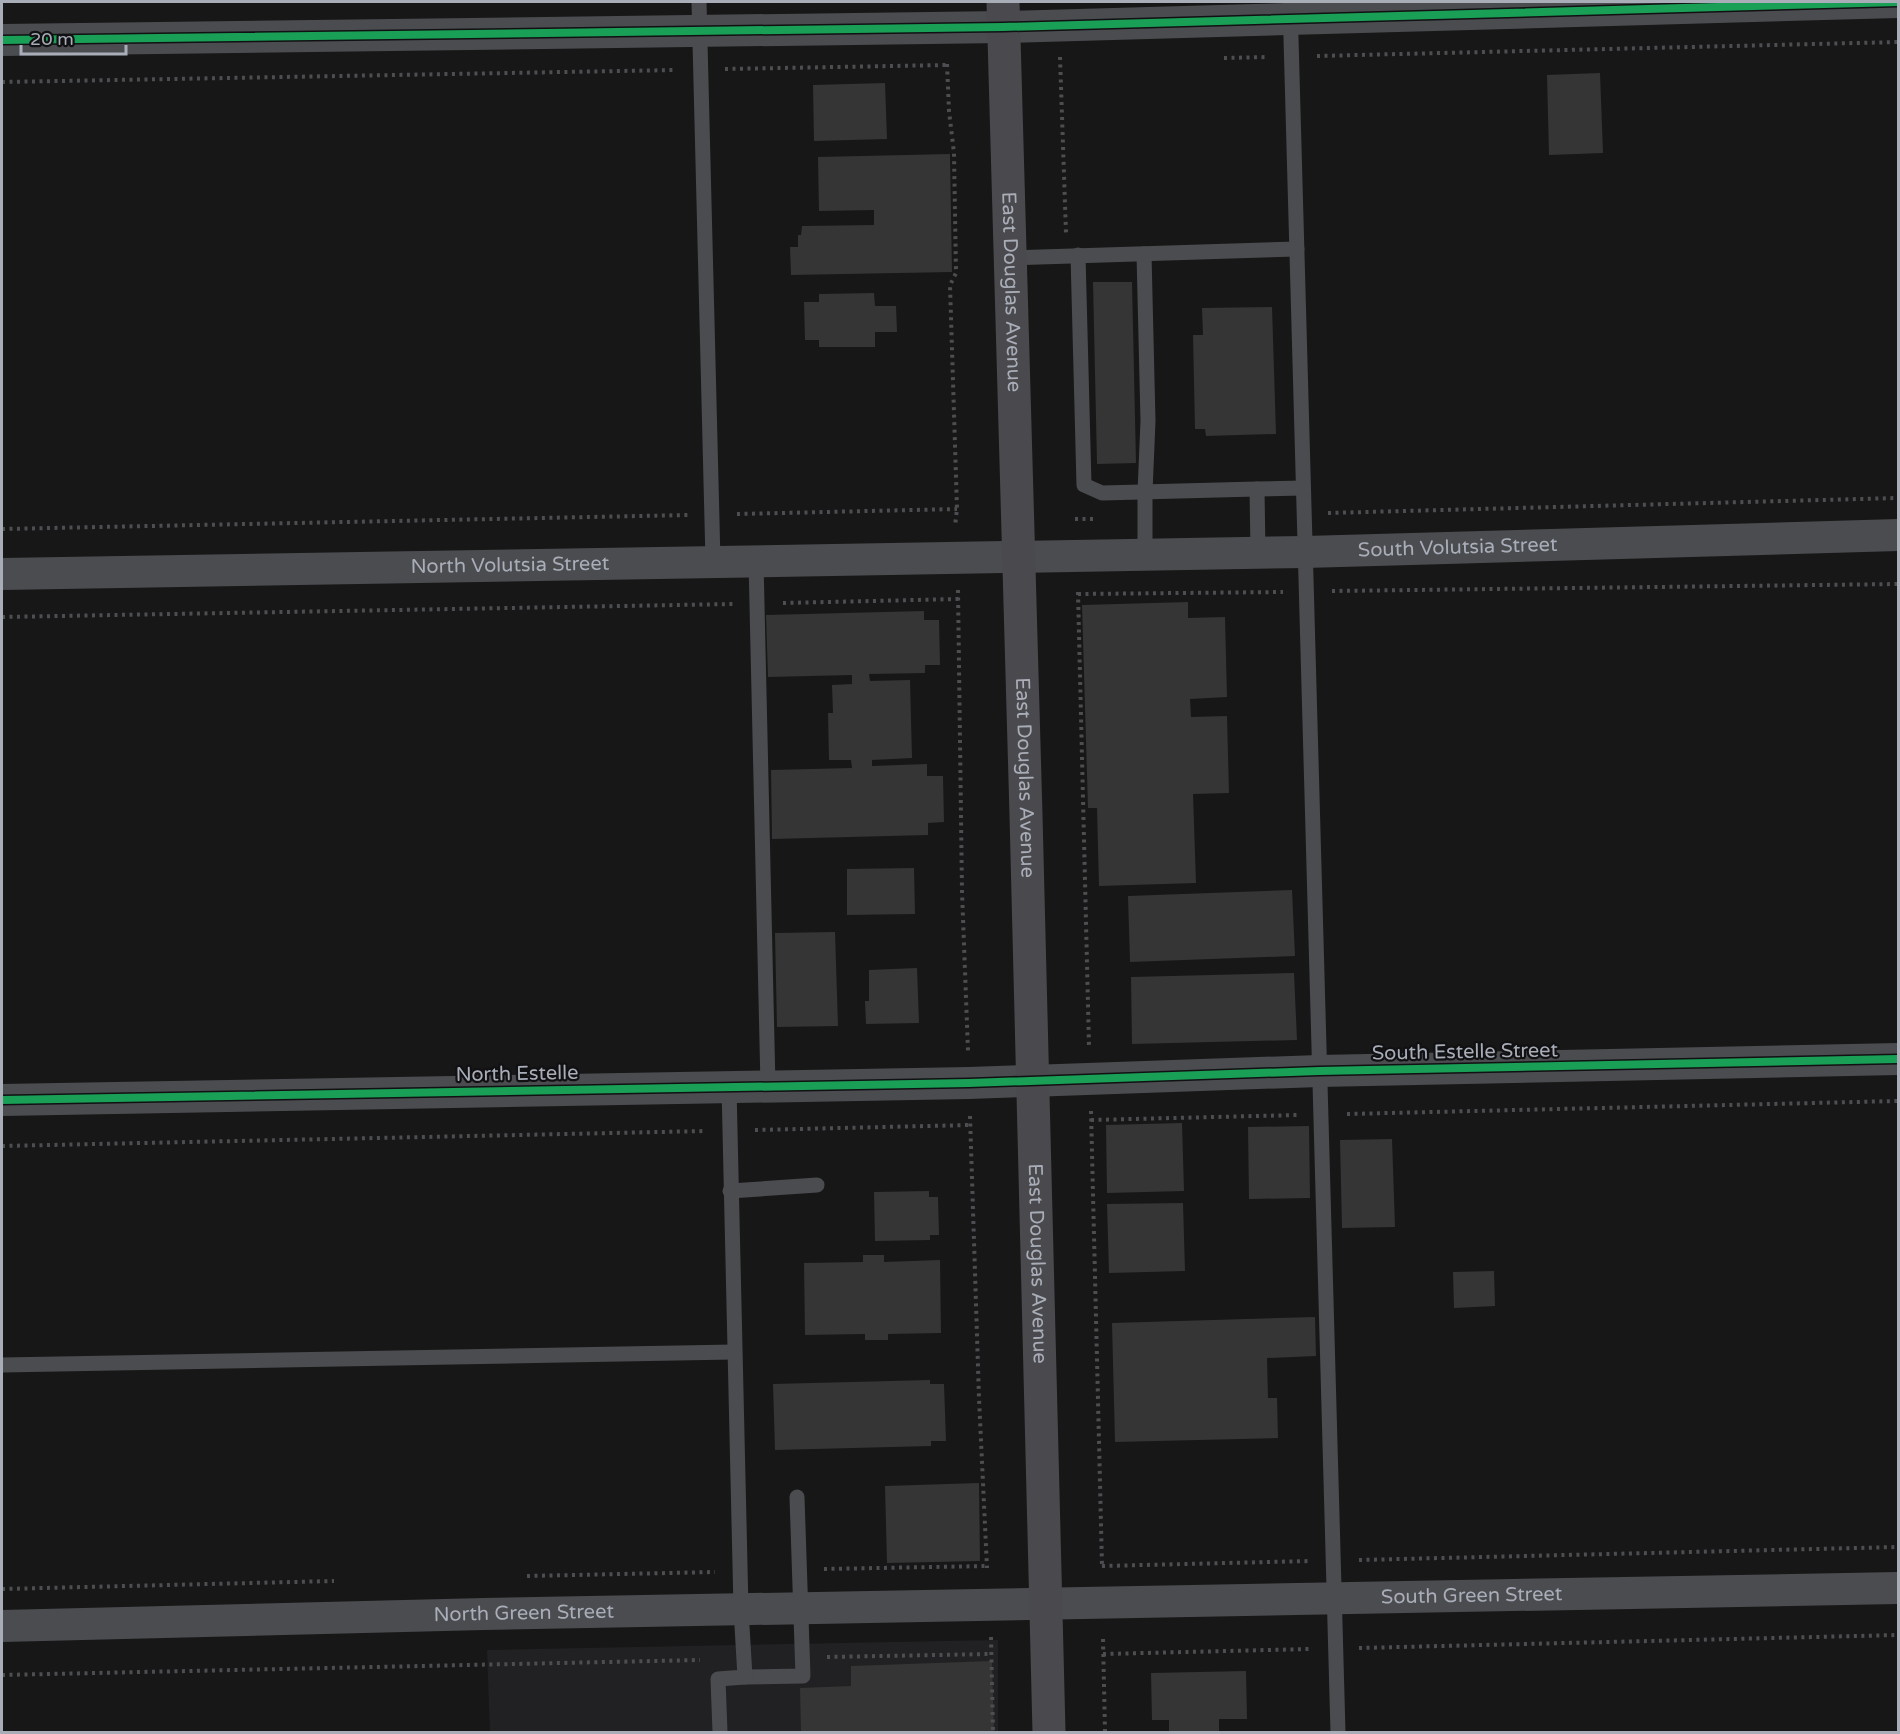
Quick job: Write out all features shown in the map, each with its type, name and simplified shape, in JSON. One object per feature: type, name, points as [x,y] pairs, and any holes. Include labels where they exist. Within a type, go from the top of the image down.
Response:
[{"type":"main road","name":"East Douglas Avenue","points":[[1003,14],[1048,1732]]},
{"type":"street","points":[[2,40],[699,16],[946,27],[1003,14],[1899,2]]},
{"type":"street","name":"South Volutsia Street","points":[[1018,556],[1305,552],[1899,535]]},
{"type":"street","name":"North Volutsia Street","points":[[2,574],[1018,556]]},
{"type":"street","name":"South Estelle Street","points":[[1032,1081],[1319,1071],[1899,1059]]},
{"type":"street","name":"North Estelle","points":[[2,1100],[1032,1081]]},
{"type":"street","name":"South Green Street","points":[[1045,1604],[1899,1588]]},
{"type":"street","name":"North Green Street","points":[[2,1626],[1045,1604]]},
{"type":"lane","points":[[1291,10],[1338,1732]]},
{"type":"lane","points":[[699,16],[713,561]]},
{"type":"lane","points":[[1010,258],[1297,249]]},
{"type":"lane","points":[[1144,254],[1139,315],[1145,554]]},
{"type":"lane","points":[[1078,255],[1087,315],[1089,422],[1084,485],[1102,493],[1303,488]]},
{"type":"lane","points":[[1257,489],[1258,552]]},
{"type":"lane","points":[[756,561],[768,1086]]},
{"type":"lane","points":[[729,1087],[734,1352],[745,1677]]},
{"type":"lane","points":[[730,1191],[817,1185]]},
{"type":"lane","points":[[2,1365],[734,1352]]},
{"type":"lane","points":[[720,1732],[718,1679],[803,1676],[797,1497]]},
{"type":"path","points":[[946,27],[949,111],[954,153],[956,262],[956,273],[950,285],[957,509],[954,530]]},
{"type":"path","points":[[1222,58],[1899,42]]},
{"type":"path","points":[[1060,59],[1071,59]]},
{"type":"path","points":[[2,82],[947,65]]},
{"type":"path","points":[[1304,513],[1899,498]]},
{"type":"path","points":[[2,529],[957,509]]},
{"type":"path","points":[[1075,519],[1145,517]]},
{"type":"path","points":[[958,581],[962,891],[968,1054]]},
{"type":"path","points":[[1078,594],[1899,584]]},
{"type":"path","points":[[1078,586],[1089,1051]]},
{"type":"path","points":[[2,616],[959,599]]},
{"type":"path","points":[[1091,1120],[1899,1101]]},
{"type":"path","points":[[1091,1106],[1102,1575]]},
{"type":"path","points":[[970,1110],[979,1410],[987,1575]]},
{"type":"path","points":[[2,1146],[970,1125]]},
{"type":"path","points":[[1102,1566],[1899,1547]]},
{"type":"path","points":[[1103,1654],[1899,1635]]},
{"type":"path","points":[[991,1637],[993,1732]]},
{"type":"path","points":[[1103,1639],[1106,1732]]},
{"type":"path","points":[[802,1658],[992,1654]]},
{"type":"path","points":[[2,1675],[744,1659]]},
{"type":"shaded area","points":[[998,1640],[998,1732],[490,1732],[487,1650]]},
{"type":"building","points":[[1600,73],[1603,153],[1549,155],[1547,75]]},
{"type":"building","points":[[885,83],[887,139],[814,141],[813,85]]},
{"type":"building","points":[[950,154],[952,272],[791,275],[790,247],[798,247],[798,235],[801,235],[802,226],[874,225],[874,210],[819,211],[818,157]]},
{"type":"building","points":[[1093,282],[1132,282],[1136,463],[1097,464]]},
{"type":"building","points":[[874,293],[875,306],[896,306],[897,332],[875,332],[875,347],[819,347],[819,340],[805,340],[804,302],[819,302],[819,294]]},
{"type":"building","points":[[1272,307],[1276,434],[1206,436],[1205,429],[1195,429],[1193,335],[1203,335],[1202,308]]},
{"type":"building","points":[[1188,602],[1188,618],[1225,617],[1227,697],[1190,699],[1191,717],[1227,716],[1229,793],[1193,794],[1196,883],[1099,886],[1097,808],[1088,808],[1082,605]]},
{"type":"building","points":[[924,611],[924,620],[939,620],[940,665],[925,665],[925,673],[869,674],[870,681],[910,680],[912,758],[872,760],[872,766],[927,764],[927,776],[943,776],[944,822],[928,823],[928,835],[772,839],[771,770],[852,768],[851,760],[829,760],[828,713],[833,713],[832,685],[852,684],[852,675],[768,677],[766,615]]},
{"type":"building","points":[[914,868],[915,914],[847,915],[847,869]]},
{"type":"building","points":[[1292,890],[1295,956],[1130,962],[1128,896]]},
{"type":"building","points":[[835,932],[838,1026],[777,1027],[775,933]]},
{"type":"building","points":[[917,968],[919,1023],[866,1024],[865,1001],[869,1001],[869,970]]},
{"type":"building","points":[[1294,973],[1297,1040],[1132,1044],[1131,977]]},
{"type":"building","points":[[1182,1123],[1184,1191],[1107,1193],[1106,1125]]},
{"type":"building","points":[[1309,1126],[1310,1198],[1249,1199],[1248,1127]]},
{"type":"building","points":[[1392,1139],[1395,1227],[1342,1228],[1340,1140]]},
{"type":"building","points":[[929,1191],[929,1197],[938,1197],[939,1235],[930,1235],[930,1240],[875,1241],[874,1192]]},
{"type":"building","points":[[1183,1203],[1185,1271],[1109,1273],[1107,1204]]},
{"type":"building","points":[[863,1255],[884,1255],[884,1262],[940,1260],[941,1333],[888,1334],[888,1340],[865,1340],[865,1334],[805,1335],[804,1263],[863,1262]]},
{"type":"building","points":[[1494,1271],[1495,1306],[1454,1308],[1453,1272]]},
{"type":"building","points":[[1315,1317],[1316,1356],[1267,1358],[1268,1398],[1277,1398],[1278,1438],[1115,1442],[1112,1323]]},
{"type":"building","points":[[930,1380],[930,1384],[944,1384],[946,1441],[931,1441],[931,1446],[775,1450],[773,1384]]},
{"type":"building","points":[[979,1483],[980,1561],[887,1563],[885,1486]]},
{"type":"building","points":[[992,1661],[994,1732],[801,1732],[800,1688],[851,1686],[851,1666]]},
{"type":"building","points":[[1246,1671],[1247,1719],[1219,1719],[1219,1732],[1169,1732],[1169,1720],[1152,1720],[1151,1673]]},
{"type":"cycle path","points":[[2,40],[1003,27],[1898,2]]},
{"type":"cycle path","points":[[2,1100],[969,1083],[1319,1071],[1898,1059]]}]
